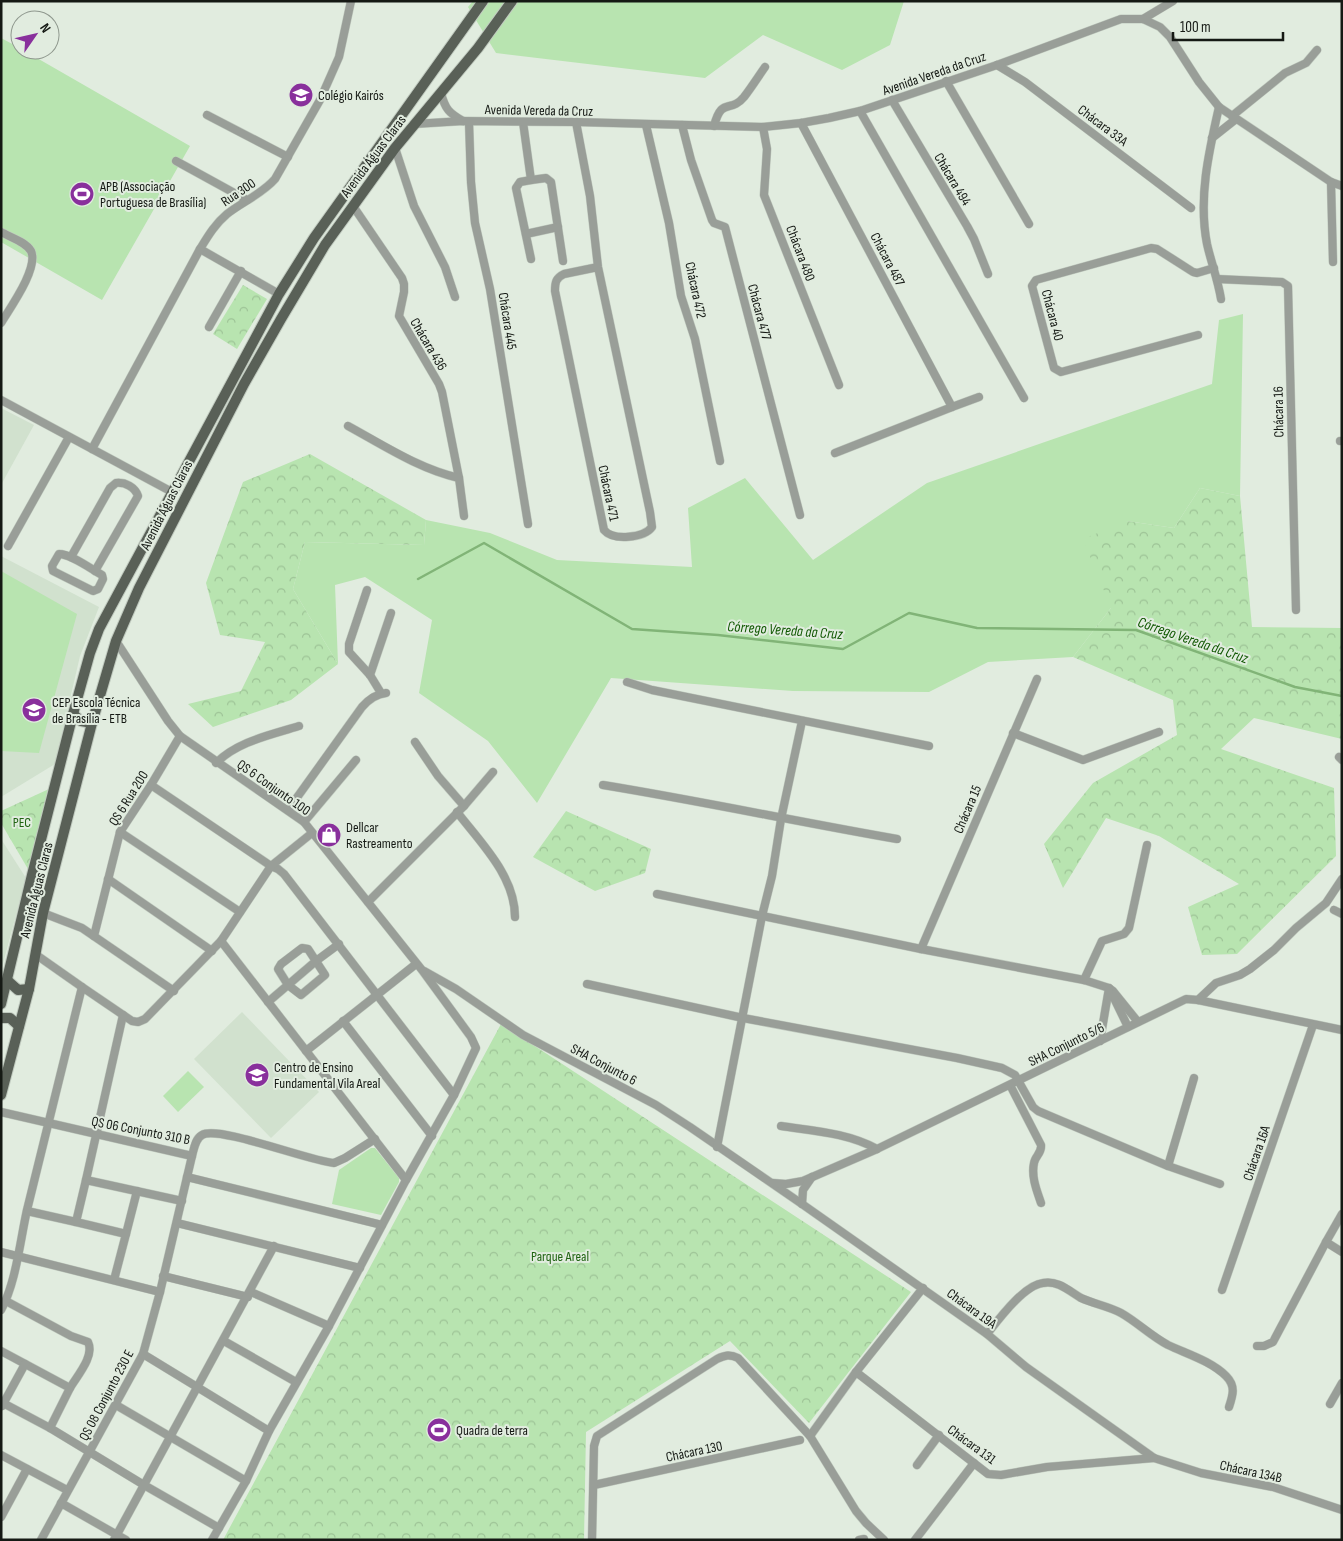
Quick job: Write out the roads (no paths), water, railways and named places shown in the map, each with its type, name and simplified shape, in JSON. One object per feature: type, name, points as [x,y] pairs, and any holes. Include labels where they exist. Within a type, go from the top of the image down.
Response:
[{"type":"main road","name":"Avenida Águas Claras","points":[[1,1004],[73,714],[90,653],[99,629],[280,294],[314,238],[483,1]]},
{"type":"main road","name":"Avenida Águas Claras","points":[[1,1095],[29,988],[43,912],[92,723],[116,641],[139,588],[228,416],[281,319],[325,245],[394,148],[478,48],[512,1]]},
{"type":"main road","points":[[408,106],[408,117],[414,124]]},
{"type":"main road","points":[[314,238],[325,245]]},
{"type":"main road","points":[[116,596],[132,606]]},
{"type":"main road","points":[[73,714],[81,721],[92,723]]},
{"type":"main road","points":[[8,981],[18,990],[29,988]]},
{"type":"main road","points":[[1,1018],[10,1018],[19,1026]]},
{"type":"street","name":"Rua 300","points":[[92,449],[200,249],[215,226],[227,214],[270,186],[288,157],[320,100],[339,57],[352,1]]},
{"type":"street","points":[[1143,19],[1173,1]]},
{"type":"street","name":"Avenida Vereda da Cruz","points":[[414,124],[466,121],[764,127],[801,123],[860,111],[997,65],[1121,19],[1143,19]]},
{"type":"street","points":[[1143,19],[1160,27],[1170,37],[1199,82],[1219,107],[1331,182],[1342,186]]},
{"type":"street","points":[[1212,138],[1288,70],[1306,63],[1317,50]]},
{"type":"street","name":"Chácara 33A","points":[[997,65],[1025,82],[1191,208]]},
{"type":"street","points":[[714,126],[721,108],[734,104],[744,98],[765,67]]},
{"type":"street","points":[[946,81],[1029,224]]},
{"type":"street","points":[[441,93],[444,105],[450,114],[466,121]]},
{"type":"street","name":"Chácara 494","points":[[892,100],[967,226],[988,274]]},
{"type":"street","points":[[1219,107],[1207,168],[1204,213],[1207,244],[1221,299]]},
{"type":"street","points":[[860,111],[1024,398]]},
{"type":"street","points":[[207,115],[288,157]]},
{"type":"street","name":"Chácara 445","points":[[466,121],[475,223],[489,281],[528,524]]},
{"type":"street","points":[[523,122],[531,180]]},
{"type":"street","name":"Chácara 471","points":[[576,122],[590,196],[598,267],[652,523],[652,527],[648,532],[630,536],[612,535],[604,530],[555,291],[556,281],[564,274],[598,267]]},
{"type":"street","name":"Chácara 487","points":[[801,123],[952,407]]},
{"type":"street","name":"Chácara 472","points":[[646,125],[669,223],[681,296],[694,339],[720,461]]},
{"type":"street","name":"Chácara 477","points":[[682,125],[691,160],[712,220],[714,223],[725,227],[800,515]]},
{"type":"street","name":"Chácara 480","points":[[764,127],[767,149],[764,195],[839,385]]},
{"type":"street","points":[[394,148],[414,206],[445,267],[455,297]]},
{"type":"street","points":[[176,161],[248,200]]},
{"type":"street","points":[[531,259],[516,188],[520,182],[546,178],[551,182],[563,261]]},
{"type":"street","points":[[1331,182],[1333,262]]},
{"type":"street","name":"Chácara 436","points":[[352,206],[402,278],[404,292],[398,316],[439,384],[464,516]]},
{"type":"street","points":[[526,234],[558,228]]},
{"type":"street","points":[[1,232],[25,245],[32,253],[30,273],[1,323]]},
{"type":"street","name":"Chácara 40","points":[[1198,336],[1061,372],[1057,371],[1054,368],[1032,286],[1036,280],[1151,248],[1157,249],[1193,272],[1197,273],[1214,268]]},
{"type":"street","points":[[200,249],[280,294]]},
{"type":"street","points":[[209,327],[240,271]]},
{"type":"street","name":"Chácara 16","points":[[1217,279],[1282,282],[1288,286],[1296,610]]},
{"type":"street","points":[[835,453],[979,397]]},
{"type":"street","points":[[1,400],[172,492]]},
{"type":"street","points":[[348,426],[402,456],[458,478]]},
{"type":"street","points":[[8,546],[69,436]]},
{"type":"street","points":[[127,485],[134,472]]},
{"type":"street","points":[[71,557],[110,488],[116,483],[127,485],[138,496],[95,571]]},
{"type":"street","points":[[59,554],[71,557],[102,575],[103,579],[98,588],[93,591],[52,570],[52,566],[59,554]]},
{"type":"street","points":[[288,810],[362,707],[369,699],[384,693],[349,652],[351,639],[367,590]]},
{"type":"street","points":[[370,676],[391,612]]},
{"type":"street","name":"QS 6 Conjunto 100","points":[[116,641],[180,736],[216,763],[304,822],[419,966],[475,1045],[473,1055],[454,1095]]},
{"type":"street","points":[[113,653],[126,656]]},
{"type":"street","name":"Chácara 15","points":[[921,949],[1037,679]]},
{"type":"street","points":[[627,682],[652,690],[929,746]]},
{"type":"street","points":[[717,1147],[762,916],[772,876],[781,818],[802,721]]},
{"type":"street","points":[[216,763],[222,757],[247,743],[299,726]]},
{"type":"street","points":[[1013,733],[1083,760],[1159,732]]},
{"type":"street","name":"QS 6 Rua 200","points":[[94,936],[120,832],[180,736]]},
{"type":"street","points":[[415,742],[438,776],[464,806]]},
{"type":"street","points":[[304,822],[356,760]]},
{"type":"street","points":[[368,902],[464,806],[493,772]]},
{"type":"street","points":[[151,785],[284,874],[454,1095],[406,1180],[329,1326],[269,1431],[246,1481],[212,1540]]},
{"type":"street","points":[[602,785],[687,798],[781,818],[897,839]]},
{"type":"street","points":[[457,812],[489,852],[502,873],[513,895],[515,917]]},
{"type":"street","points":[[120,832],[240,912]]},
{"type":"street","points":[[35,954],[123,1015],[135,1022],[142,1021],[174,991],[221,941],[272,866],[312,833]]},
{"type":"street","points":[[1084,980],[1102,941],[1124,934],[1129,928],[1148,845]]},
{"type":"street","points":[[108,879],[212,951]]},
{"type":"street","points":[[1198,1000],[1216,983],[1240,975],[1274,950],[1296,928],[1326,903],[1342,879]]},
{"type":"street","points":[[657,894],[921,949],[1084,980],[1109,988],[1138,1022]]},
{"type":"street","points":[[43,912],[82,928],[174,991]]},
{"type":"street","points":[[221,941],[406,1180]]},
{"type":"street","points":[[268,1002],[339,944]]},
{"type":"street","points":[[304,948],[308,949],[316,961],[325,975],[301,995],[288,985],[278,970],[281,964],[304,948]]},
{"type":"street","points":[[306,1051],[343,1021],[419,966]]},
{"type":"street","name":"SHA Conjunto 6","points":[[419,966],[481,1005],[523,1035],[612,1083],[656,1104],[772,1183]]},
{"type":"street","points":[[587,984],[742,1018],[987,1064],[1011,1072],[1019,1081],[1033,1107],[1038,1112],[1168,1166],[1220,1184]]},
{"type":"street","points":[[1,1310],[6,1301],[18,1257],[27,1211],[50,1124],[82,987]]},
{"type":"street","points":[[1109,988],[1128,1027]]},
{"type":"street","points":[[1100,1041],[1109,988]]},
{"type":"street","name":"SHA Conjunto 5/6","points":[[772,1183],[795,1182],[812,1177],[877,1149],[1019,1081],[1180,1000],[1198,1000],[1342,1030]]},
{"type":"street","points":[[76,1222],[123,1015]]},
{"type":"street","points":[[343,1021],[432,1136]]},
{"type":"street","name":"Chácara 16A","points":[[1222,1290],[1313,1025]]},
{"type":"street","points":[[1168,1166],[1194,1078]]},
{"type":"street","points":[[1010,1085],[1041,1145],[1040,1152],[1033,1164],[1034,1183],[1041,1203]]},
{"type":"street","name":"QS 06 Conjunto 310 B","points":[[1,1112],[192,1156],[194,1146],[199,1137],[207,1133],[238,1137],[334,1162],[345,1158],[375,1139]]},
{"type":"street","points":[[781,1126],[853,1138],[877,1149]]},
{"type":"street","name":"QS 08 Conjunto 230 E","points":[[41,1540],[143,1354],[160,1292],[192,1156]]},
{"type":"street","points":[[187,1177],[382,1225]]},
{"type":"street","points":[[802,1204],[803,1190],[812,1177]]},
{"type":"street","points":[[86,1180],[182,1201]]},
{"type":"street","name":"Chácara 19A","points":[[772,1183],[987,1334],[1026,1366],[1154,1458]]},
{"type":"street","points":[[114,1280],[137,1191]]},
{"type":"street","points":[[27,1211],[126,1234]]},
{"type":"street","points":[[1258,1346],[1264,1346],[1273,1342],[1342,1214]]},
{"type":"street","points":[[177,1223],[360,1268]]},
{"type":"street","points":[[1326,1242],[1342,1252]]},
{"type":"street","points":[[116,1537],[274,1246]]},
{"type":"street","points":[[1,1252],[160,1292]]},
{"type":"street","points":[[163,1276],[249,1294],[329,1326]]},
{"type":"street","points":[[987,1334],[1013,1303],[1035,1285],[1042,1283],[1058,1284],[1083,1298],[1118,1312],[1168,1344],[1226,1375],[1232,1384],[1234,1392],[1228,1407]]},
{"type":"street","points":[[810,1436],[856,1372],[923,1288]]},
{"type":"street","points":[[6,1301],[71,1336],[88,1342],[90,1348],[89,1355],[50,1428]]},
{"type":"street","points":[[224,1341],[296,1382]]},
{"type":"street","points":[[1,1351],[70,1388]]},
{"type":"street","points":[[143,1354],[269,1431]]},
{"type":"street","points":[[592,1540],[594,1446],[597,1436],[717,1359],[726,1355],[732,1355],[738,1358],[810,1436],[856,1511],[884,1540]]},
{"type":"street","points":[[25,1364],[2,1405],[50,1428],[219,1528]]},
{"type":"street","name":"Chácara 131","points":[[856,1372],[988,1474],[1001,1475],[1047,1467],[1154,1458]]},
{"type":"street","points":[[1330,1404],[1342,1383]]},
{"type":"street","points":[[116,1405],[246,1481]]},
{"type":"street","points":[[917,1465],[938,1435]]},
{"type":"street","name":"Chácara 130","points":[[594,1485],[800,1440]]},
{"type":"street","points":[[1,1455],[67,1490]]},
{"type":"street","name":"Chácara 134B","points":[[1154,1458],[1201,1473],[1272,1487],[1342,1510]]},
{"type":"street","points":[[915,1540],[974,1463]]},
{"type":"street","points":[[1,1517],[27,1469]]},
{"type":"street","points":[[61,1503],[116,1537],[126,1540]]},
{"type":"waterway","name":"Córrego Vereda da Cruz","points":[[418,579],[484,543],[632,629],[718,635],[843,649],[909,613],[977,628],[1136,630],[1295,687],[1342,696]]},
{"type":"place","name":"Colégio Kairós","points":[[301,95]]},
{"type":"place","name":"APB (Associação Portuguesa de Brasília)","points":[[82,194]]},
{"type":"place","name":"CEP Escola Técnica de Brasília - ETB","points":[[34,710]]},
{"type":"place","name":"Dellcar Rastreamento","points":[[329,835]]},
{"type":"place","name":"Centro de Ensino Fundamental Vila Areal","points":[[257,1075]]},
{"type":"place","name":"Quadra de terra","points":[[439,1430]]},
{"type":"park label","name":"PEC","points":[[22,822]]},
{"type":"park label","name":"Parque Areal","points":[[560,1256]]}]
